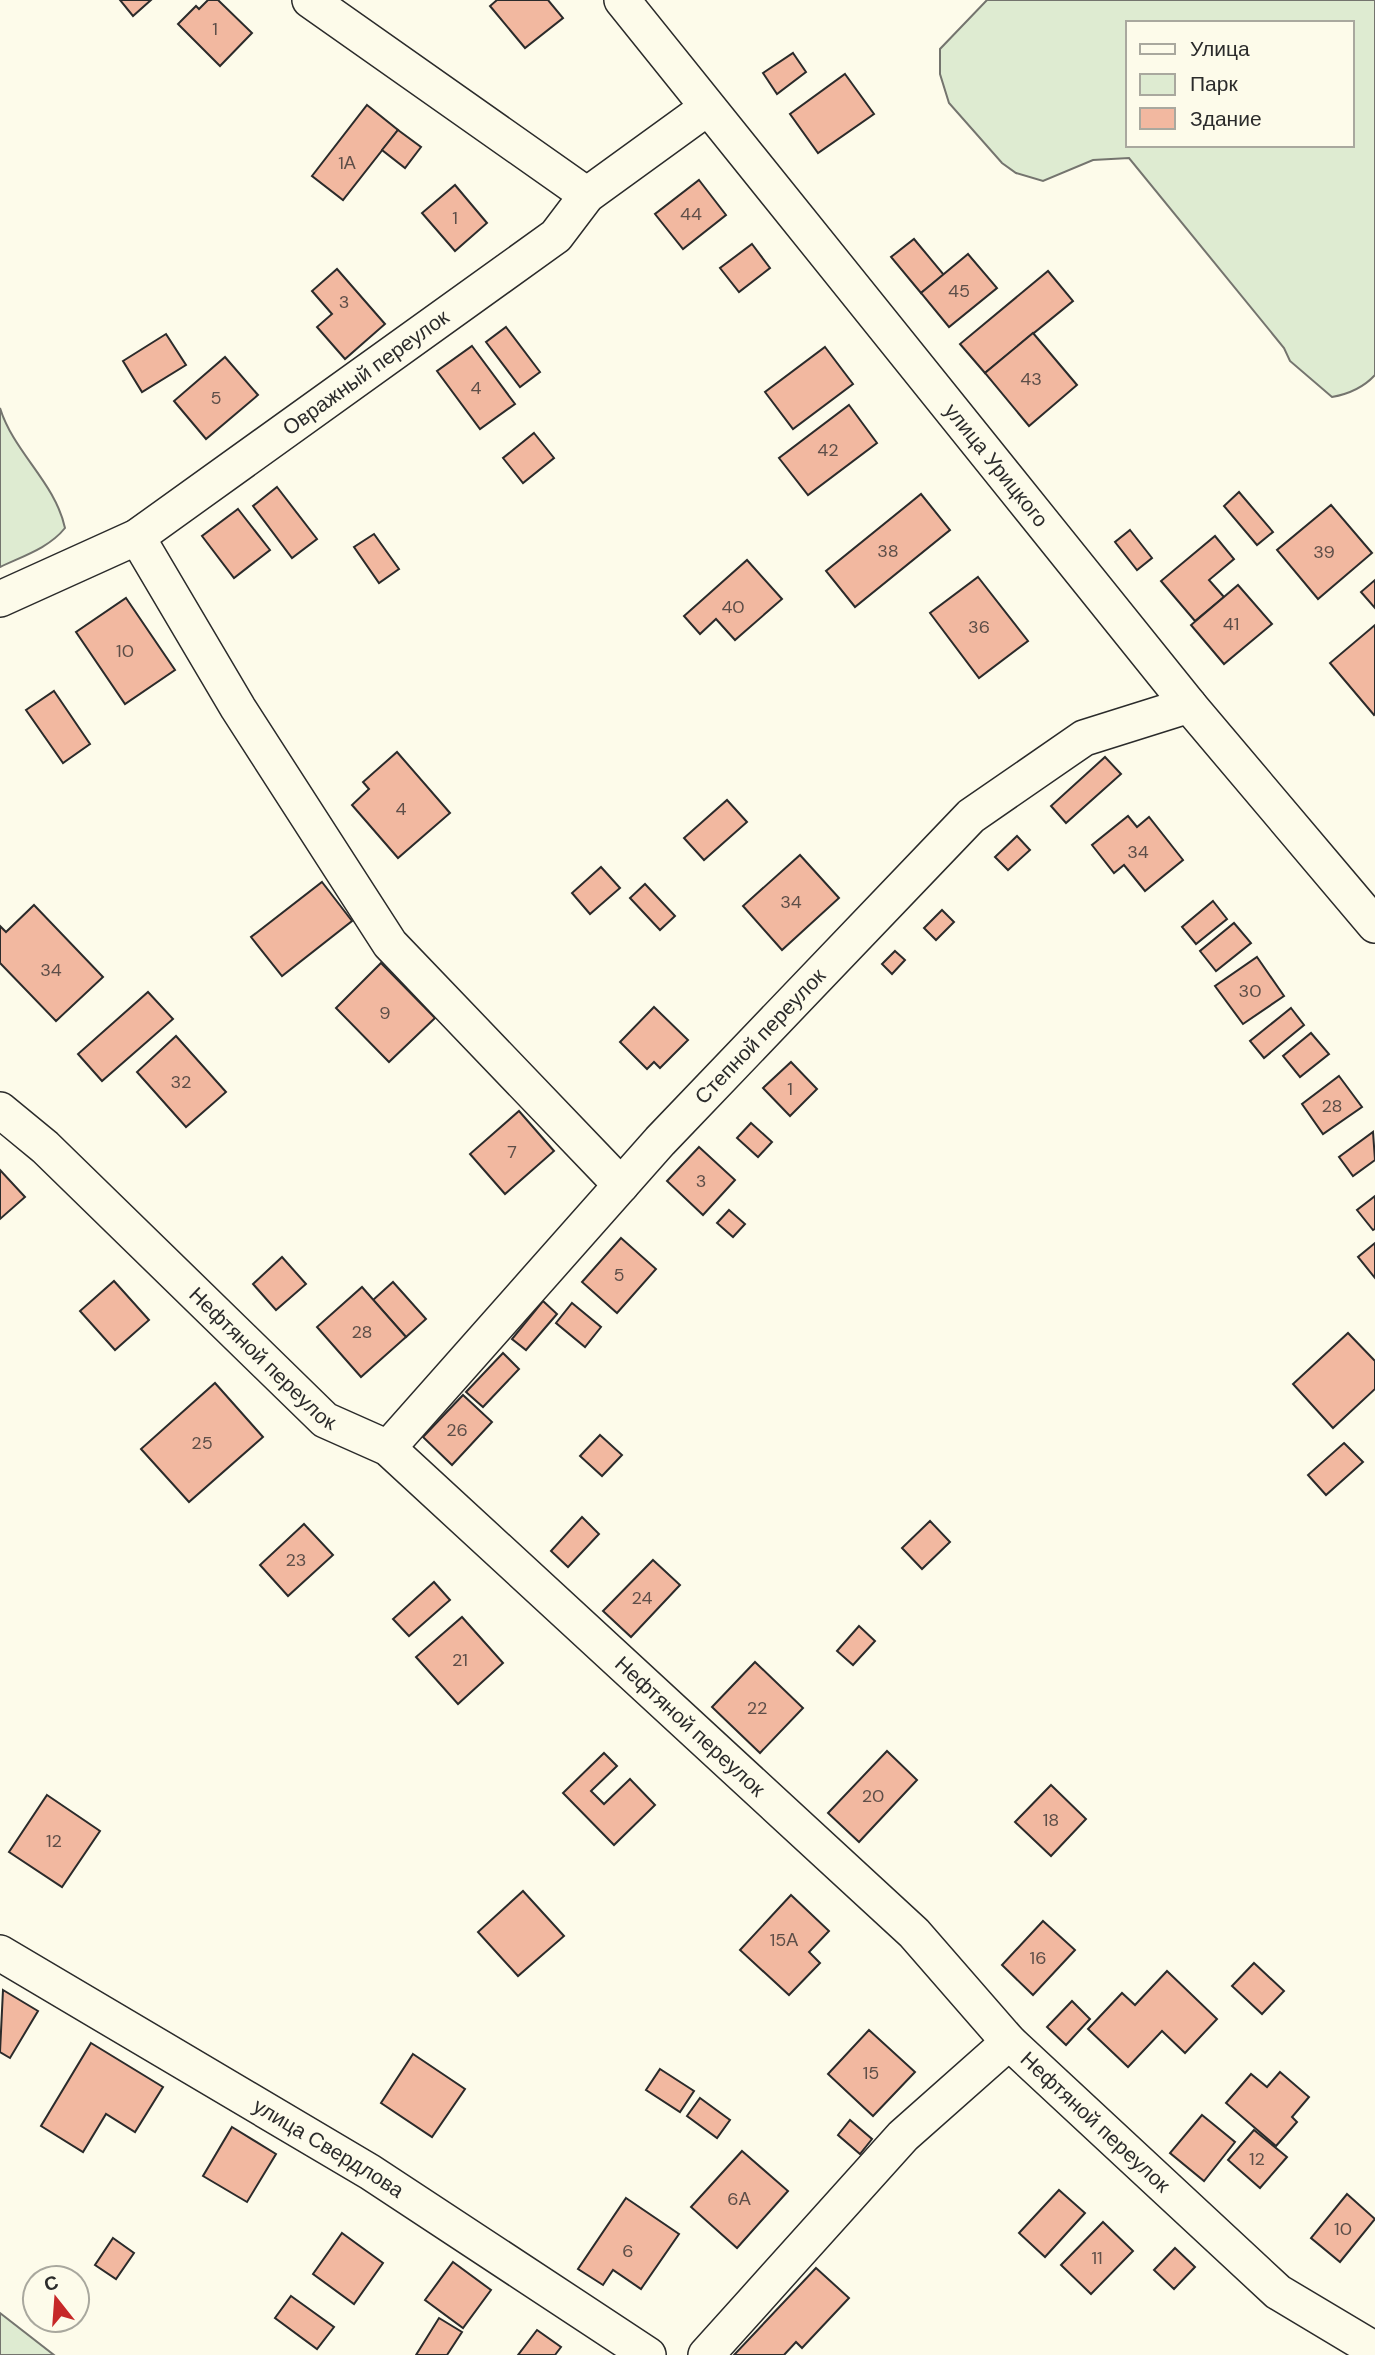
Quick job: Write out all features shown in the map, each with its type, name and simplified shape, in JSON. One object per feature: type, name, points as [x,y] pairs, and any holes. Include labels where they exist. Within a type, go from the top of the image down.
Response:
[{"type":"street","points":[[310,0],[587,195]]},
{"type":"street","name":"улица Урицкого","points":[[622,0],[1189,705],[1375,925]]},
{"type":"street","name":"Овражный переулок","points":[[0,599],[137,537],[556,236],[587,195],[707,108]]},
{"type":"street","points":[[137,537],[239,708],[390,944],[621,1185]]},
{"type":"street","name":"Степной переулок","points":[[388,1448],[621,1185],[971,816],[1084,738],[1189,705]]},
{"type":"street","name":"Нефтяной переулок","points":[[0,1110],[45,1147],[326,1420],[388,1448],[914,1933],[1009,2042],[1278,2292],[1375,2350]]},
{"type":"street","name":"улица Свердлова","points":[[0,1953],[370,2172],[648,2355]]},
{"type":"street","points":[[706,2355],[903,2136],[1009,2042]]},
{"type":"green space","points":[[987,0],[1375,0],[1375,375],[1356,389],[1332,397],[1290,361],[1284,348],[1129,158],[1093,160],[1043,181],[1016,173],[1002,163],[949,103],[940,74],[940,49]]},
{"type":"green space","points":[[0,408],[15,439],[53,496],[65,528],[43,546],[0,567]]},
{"type":"green space","points":[[0,2313],[21,2329],[21,2334],[27,2334],[54,2355],[0,2355]]},
{"type":"building","points":[[120,0],[151,0],[133,16]]},
{"type":"building","points":[[208,0],[218,0],[252,33],[220,66],[178,24],[196,6],[199,9]]},
{"type":"building","points":[[497,0],[548,0],[563,18],[525,48],[490,6]]},
{"type":"building","points":[[793,53],[806,72],[777,94],[763,73]]},
{"type":"building","points":[[845,74],[874,114],[818,153],[790,114]]},
{"type":"building","points":[[367,105],[398,130],[343,200],[312,176]]},
{"type":"building","points":[[398,130],[421,147],[405,168],[382,150]]},
{"type":"building","points":[[699,180],[726,215],[683,249],[655,214]]},
{"type":"building","points":[[455,185],[487,223],[455,251],[422,213]]},
{"type":"building","points":[[914,239],[944,275],[921,293],[891,257]]},
{"type":"building","points":[[752,244],[770,268],[739,292],[720,268]]},
{"type":"building","points":[[968,254],[997,288],[949,327],[921,293]]},
{"type":"building","points":[[337,269],[385,324],[345,359],[317,327],[332,314],[312,291]]},
{"type":"building","points":[[1048,271],[1073,301],[985,373],[960,344]]},
{"type":"building","points":[[506,327],[540,372],[520,387],[486,342]]},
{"type":"building","points":[[1033,333],[1077,385],[1029,426],[985,373]]},
{"type":"building","points":[[166,334],[186,365],[142,392],[123,361]]},
{"type":"building","points":[[472,346],[515,404],[480,429],[437,371]]},
{"type":"building","points":[[825,347],[853,384],[793,429],[765,392]]},
{"type":"building","points":[[225,357],[258,395],[206,439],[174,401]]},
{"type":"building","points":[[849,405],[877,443],[808,495],[779,458]]},
{"type":"building","points":[[534,433],[554,458],[523,483],[503,458]]},
{"type":"building","points":[[277,487],[317,539],[292,558],[253,506]]},
{"type":"building","points":[[1239,492],[1273,532],[1257,545],[1224,506]]},
{"type":"building","points":[[921,494],[950,530],[855,607],[826,571]]},
{"type":"building","points":[[1331,505],[1372,553],[1318,599],[1277,550]]},
{"type":"building","points":[[238,509],[270,550],[234,578],[202,536]]},
{"type":"building","points":[[1130,530],[1152,558],[1137,570],[1115,542]]},
{"type":"building","points":[[374,534],[399,569],[379,583],[354,547]]},
{"type":"building","points":[[1215,536],[1234,559],[1209,580],[1224,597],[1195,621],[1161,581]]},
{"type":"building","points":[[747,560],[782,599],[735,640],[716,619],[700,634],[684,616]]},
{"type":"building","points":[[978,577],[1028,641],[979,678],[930,613]]},
{"type":"building","points":[[1375,580],[1375,608],[1361,592]]},
{"type":"building","points":[[1238,585],[1272,624],[1224,664],[1191,625]]},
{"type":"building","points":[[126,598],[175,670],[125,704],[76,632]]},
{"type":"building","points":[[1375,625],[1375,714],[1374,715],[1330,663]]},
{"type":"building","points":[[54,691],[90,744],[63,763],[26,710]]},
{"type":"building","points":[[397,752],[450,813],[398,858],[352,805],[369,789],[363,782]]},
{"type":"building","points":[[1105,757],[1121,774],[1066,823],[1051,806]]},
{"type":"building","points":[[727,800],[747,822],[704,860],[684,838]]},
{"type":"building","points":[[1128,816],[1137,827],[1149,817],[1183,860],[1145,891],[1124,865],[1114,873],[1092,845]]},
{"type":"building","points":[[1017,836],[1030,850],[1008,870],[995,857]]},
{"type":"building","points":[[800,855],[839,898],[782,950],[743,906]]},
{"type":"building","points":[[601,867],[620,888],[590,914],[572,893]]},
{"type":"building","points":[[322,882],[352,921],[282,976],[251,937]]},
{"type":"building","points":[[645,884],[675,916],[660,930],[630,898]]},
{"type":"building","points":[[1213,901],[1227,919],[1196,944],[1182,927]]},
{"type":"building","points":[[34,905],[103,977],[56,1021],[0,963],[0,926],[6,932]]},
{"type":"building","points":[[942,910],[954,922],[936,940],[924,928]]},
{"type":"building","points":[[1234,923],[1251,943],[1216,971],[1200,951]]},
{"type":"building","points":[[895,951],[905,960],[892,974],[882,964]]},
{"type":"building","points":[[1257,957],[1284,996],[1243,1024],[1215,986]]},
{"type":"building","points":[[381,963],[435,1018],[389,1062],[336,1008]]},
{"type":"building","points":[[148,992],[173,1019],[102,1081],[78,1054]]},
{"type":"building","points":[[654,1007],[688,1040],[660,1068],[654,1062],[647,1069],[620,1042]]},
{"type":"building","points":[[1291,1008],[1304,1025],[1264,1058],[1250,1041]]},
{"type":"building","points":[[1311,1033],[1329,1054],[1300,1077],[1283,1056]]},
{"type":"building","points":[[176,1036],[226,1092],[186,1127],[137,1072]]},
{"type":"building","points":[[791,1062],[817,1089],[790,1116],[763,1088]]},
{"type":"building","points":[[1339,1076],[1362,1107],[1323,1134],[1302,1104]]},
{"type":"building","points":[[519,1111],[554,1151],[505,1194],[470,1154]]},
{"type":"building","points":[[751,1123],[772,1142],[758,1157],[737,1138]]},
{"type":"building","points":[[1373,1132],[1375,1160],[1353,1176],[1339,1157]]},
{"type":"building","points":[[699,1147],[735,1180],[703,1215],[667,1181]]},
{"type":"building","points":[[0,1170],[25,1197],[0,1219]]},
{"type":"building","points":[[1375,1196],[1375,1229],[1373,1230],[1357,1210]]},
{"type":"building","points":[[729,1210],[745,1224],[733,1237],[717,1223]]},
{"type":"building","points":[[621,1238],[656,1269],[617,1313],[582,1282]]},
{"type":"building","points":[[1375,1243],[1375,1278],[1358,1257]]},
{"type":"building","points":[[282,1257],[306,1284],[276,1310],[253,1284]]},
{"type":"building","points":[[114,1281],[149,1320],[115,1350],[80,1311]]},
{"type":"building","points":[[393,1282],[426,1319],[406,1337],[373,1300]]},
{"type":"building","points":[[362,1287],[406,1337],[361,1377],[317,1327]]},
{"type":"building","points":[[543,1301],[557,1314],[526,1350],[512,1339]]},
{"type":"building","points":[[572,1303],[601,1327],[585,1347],[556,1323]]},
{"type":"building","points":[[1348,1333],[1375,1361],[1375,1389],[1333,1428],[1293,1384]]},
{"type":"building","points":[[503,1353],[519,1369],[483,1407],[466,1392]]},
{"type":"building","points":[[215,1383],[263,1437],[189,1502],[141,1449]]},
{"type":"building","points":[[463,1395],[492,1422],[452,1465],[423,1437]]},
{"type":"building","points":[[600,1435],[622,1455],[602,1476],[580,1456]]},
{"type":"building","points":[[1344,1443],[1363,1462],[1326,1495],[1308,1475]]},
{"type":"building","points":[[582,1517],[599,1534],[568,1567],[551,1551]]},
{"type":"building","points":[[930,1521],[950,1542],[922,1569],[902,1548]]},
{"type":"building","points":[[304,1524],[333,1555],[288,1596],[260,1565]]},
{"type":"building","points":[[653,1560],[680,1585],[631,1637],[603,1611]]},
{"type":"building","points":[[434,1582],[450,1600],[409,1636],[393,1619]]},
{"type":"building","points":[[462,1617],[503,1663],[458,1704],[416,1657]]},
{"type":"building","points":[[859,1626],[875,1641],[853,1665],[837,1651]]},
{"type":"building","points":[[755,1662],[803,1708],[760,1753],[712,1707]]},
{"type":"building","points":[[887,1751],[917,1780],[859,1842],[828,1813]]},
{"type":"building","points":[[604,1753],[617,1766],[591,1791],[604,1804],[630,1779],[655,1805],[614,1845],[563,1793]]},
{"type":"building","points":[[1051,1785],[1086,1819],[1051,1856],[1015,1822]]},
{"type":"building","points":[[47,1795],[100,1831],[62,1887],[9,1852]]},
{"type":"building","points":[[523,1891],[564,1936],[518,1976],[478,1932]]},
{"type":"building","points":[[791,1895],[829,1931],[809,1952],[820,1963],[789,1995],[740,1950]]},
{"type":"building","points":[[1043,1921],[1075,1950],[1033,1995],[1002,1965]]},
{"type":"building","points":[[1254,1963],[1284,1991],[1262,2014],[1232,1986]]},
{"type":"building","points":[[1167,1971],[1217,2019],[1185,2053],[1162,2031],[1128,2067],[1088,2029],[1122,1993],[1135,2005]]},
{"type":"building","points":[[3,1990],[38,2011],[10,2058],[0,2052]]},
{"type":"building","points":[[1072,2001],[1090,2019],[1066,2045],[1047,2027]]},
{"type":"building","points":[[869,2030],[915,2072],[873,2116],[828,2074]]},
{"type":"building","points":[[91,2043],[163,2087],[135,2132],[106,2114],[83,2152],[41,2126]]},
{"type":"building","points":[[413,2054],[465,2089],[432,2137],[381,2103]]},
{"type":"building","points":[[660,2069],[694,2091],[680,2112],[646,2090]]},
{"type":"building","points":[[1280,2072],[1309,2097],[1292,2117],[1297,2122],[1276,2146],[1226,2103],[1251,2074],[1267,2087]]},
{"type":"building","points":[[700,2098],[730,2120],[717,2138],[687,2116]]},
{"type":"building","points":[[1202,2115],[1235,2142],[1204,2181],[1170,2153]]},
{"type":"building","points":[[850,2120],[872,2139],[860,2154],[838,2135]]},
{"type":"building","points":[[232,2127],[276,2154],[247,2202],[203,2176]]},
{"type":"building","points":[[1254,2130],[1287,2157],[1260,2188],[1228,2160]]},
{"type":"building","points":[[742,2151],[788,2191],[737,2248],[691,2207]]},
{"type":"building","points":[[1059,2190],[1085,2213],[1045,2257],[1019,2233]]},
{"type":"building","points":[[1347,2194],[1375,2219],[1340,2262],[1311,2238]]},
{"type":"building","points":[[626,2198],[679,2234],[641,2289],[613,2270],[603,2285],[578,2269]]},
{"type":"building","points":[[1103,2222],[1133,2251],[1091,2294],[1061,2265]]},
{"type":"building","points":[[342,2233],[383,2263],[354,2304],[313,2274]]},
{"type":"building","points":[[113,2238],[134,2253],[116,2279],[95,2265]]},
{"type":"building","points":[[1175,2248],[1195,2267],[1174,2289],[1154,2270]]},
{"type":"building","points":[[453,2262],[491,2290],[463,2328],[425,2300]]},
{"type":"building","points":[[816,2268],[849,2298],[802,2348],[796,2342],[784,2355],[734,2355]]},
{"type":"building","points":[[291,2296],[334,2327],[317,2349],[275,2318]]},
{"type":"building","points":[[439,2318],[462,2332],[447,2355],[416,2355]]},
{"type":"building","points":[[537,2330],[561,2347],[555,2355],[518,2355]]}]
